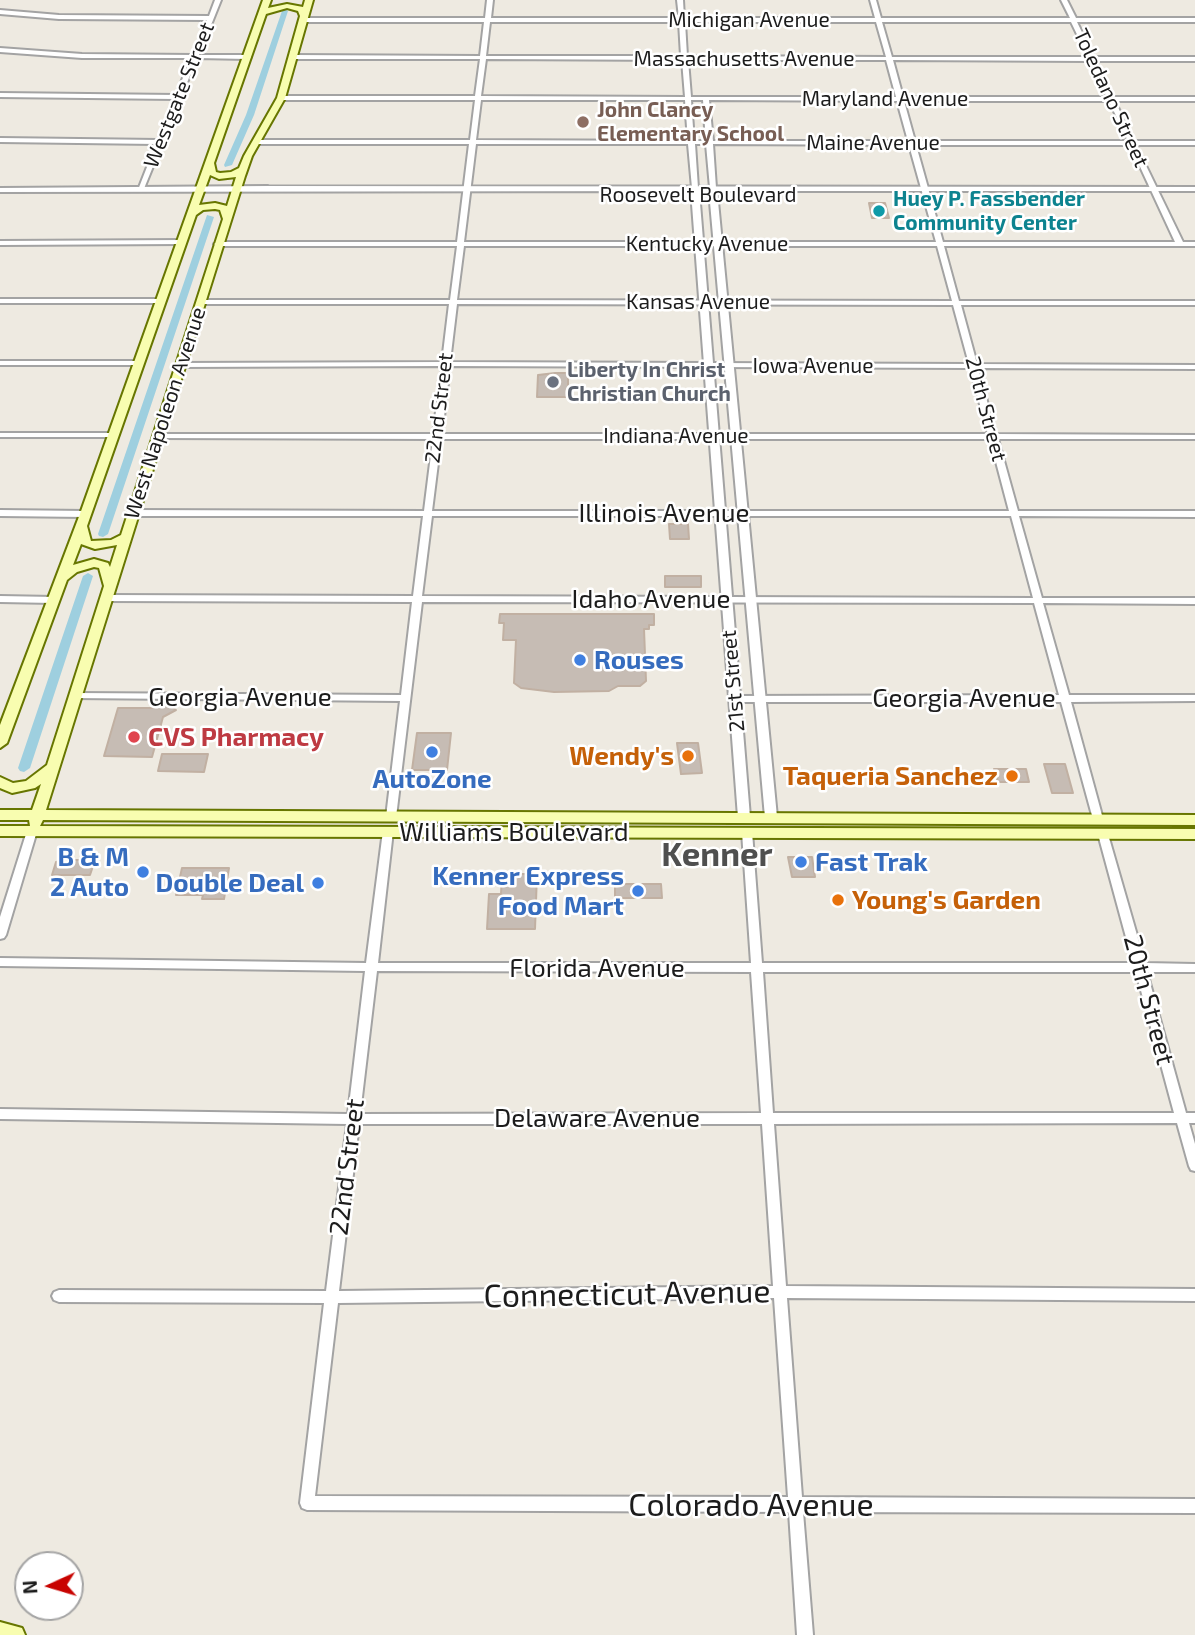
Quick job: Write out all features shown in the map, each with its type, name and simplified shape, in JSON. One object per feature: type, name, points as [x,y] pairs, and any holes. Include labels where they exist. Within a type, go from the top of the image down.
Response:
[{"type":"main road","name":"West Napoleon Avenue","points":[[0,743],[84,520],[267,0]]},
{"type":"main road","name":"West Napoleon Avenue","points":[[32,831],[218,244],[243,170],[281,98],[309,0]]},
{"type":"main road","points":[[263,12],[272,7],[287,6],[301,9],[304,18]]},
{"type":"main road","points":[[210,164],[212,173],[219,176],[233,175],[243,170]]},
{"type":"main road","points":[[193,213],[200,208],[215,206],[224,208],[227,219]]},
{"type":"main road","points":[[84,520],[86,543],[113,543],[125,537]]},
{"type":"main road","points":[[62,578],[73,569],[94,563],[104,566],[108,592]]},
{"type":"main road","points":[[0,782],[12,788],[30,785],[52,766]]},
{"type":"main road","name":"Williams Boulevard","points":[[0,815],[703,832],[1195,834]]},
{"type":"main road","name":"Williams Boulevard","points":[[0,831],[393,826],[406,820],[428,817],[1195,820]]},
{"type":"main road","points":[[703,832],[766,824],[771,817]]},
{"type":"main road","points":[[1062,833],[1072,827],[1094,825],[1098,819]]},
{"type":"main road","points":[[1103,834],[1120,826],[1145,826],[1157,819]]},
{"type":"main road","points":[[0,1632],[15,1635]]},
{"type":"street","name":"Westgate Street","points":[[141,190],[218,0]]},
{"type":"street","name":"22nd Street","points":[[307,1503],[490,0]]},
{"type":"street","name":"21st Street","points":[[680,0],[744,817]]},
{"type":"street","name":"20th Street","points":[[873,0],[1098,819]]},
{"type":"street","name":"Toledano Street","points":[[1064,0],[1180,244]]},
{"type":"street","points":[[0,12],[59,17],[210,18]]},
{"type":"street","name":"Michigan Avenue","points":[[304,18],[1195,20]]},
{"type":"street","points":[[0,50],[82,56],[248,57]]},
{"type":"street","name":"Massachusetts Avenue","points":[[293,57],[1195,59]]},
{"type":"street","points":[[0,95],[179,97]]},
{"type":"street","name":"Maryland Avenue","points":[[281,98],[1195,99]]},
{"type":"street","name":"21st Street","points":[[706,99],[771,817]]},
{"type":"street","points":[[0,140],[160,142]]},
{"type":"street","name":"Maine Avenue","points":[[256,142],[1195,143]]},
{"type":"street","name":"Roosevelt Boulevard","points":[[1156,193],[1195,189]]},
{"type":"street","name":"Roosevelt Boulevard","points":[[0,190],[1156,193],[1195,196]]},
{"type":"street","points":[[0,243],[182,242]]},
{"type":"street","name":"Kentucky Avenue","points":[[218,244],[1195,244]]},
{"type":"street","name":"Kansas Avenue","points":[[201,302],[452,300],[1195,303]]},
{"type":"street","points":[[0,301],[161,301]]},
{"type":"street","points":[[0,363],[138,363]]},
{"type":"street","name":"Iowa Avenue","points":[[180,365],[1195,367]]},
{"type":"street","points":[[0,435],[114,435]]},
{"type":"street","name":"Indiana Avenue","points":[[158,436],[1195,437]]},
{"type":"street","points":[[0,513],[84,520]]},
{"type":"street","name":"Illinois Avenue","points":[[134,513],[1195,514]]},
{"type":"street","name":"Idaho Avenue","points":[[108,592],[417,599],[1195,601]]},
{"type":"street","points":[[0,599],[54,600]]},
{"type":"street","name":"Georgia Avenue","points":[[75,696],[404,698]]},
{"type":"street","name":"Georgia Avenue","points":[[734,699],[1195,698]]},
{"type":"street","points":[[0,936],[32,831]]},
{"type":"street","points":[[747,832],[805,1635]]},
{"type":"street","name":"20th Street","points":[[1103,834],[1140,968],[1189,1118],[1195,1166]]},
{"type":"street","name":"Florida Avenue","points":[[0,962],[755,969],[1195,968]]},
{"type":"street","name":"Delaware Avenue","points":[[0,1114],[353,1119],[1189,1118]]},
{"type":"street","name":"Connecticut Avenue","points":[[60,1296],[331,1297],[780,1292],[1195,1296]]},
{"type":"street","name":"Colorado Avenue","points":[[307,1503],[1195,1506]]},
{"type":"building","name":"Huey P. Fassbender Community Center","points":[[869,203],[885,203],[889,218],[872,218]]},
{"type":"building","name":"Liberty In Christ Christian Church","points":[[568,373],[568,397],[537,397],[538,375]]},
{"type":"building","points":[[669,524],[688,524],[689,539],[670,539]]},
{"type":"building","points":[[665,576],[701,576],[701,587],[665,587]]},
{"type":"building","name":"Rouses","points":[[500,614],[654,614],[654,625],[644,629],[646,681],[640,686],[618,686],[609,691],[554,692],[521,688],[514,683],[516,640],[503,640],[504,623],[499,623]]},
{"type":"building","name":"CVS Pharmacy","points":[[163,701],[176,710],[163,717],[152,757],[104,756],[118,708],[152,708]]},
{"type":"building","name":"AutoZone","points":[[417,733],[451,733],[447,770],[412,770]]},
{"type":"building","name":"Wendy's","points":[[677,743],[698,743],[702,773],[681,774]]},
{"type":"building","points":[[162,754],[208,754],[204,772],[158,771]]},
{"type":"building","points":[[1044,764],[1065,764],[1073,793],[1052,793]]},
{"type":"building","name":"Taqueria Sanchez","points":[[994,769],[1026,769],[1029,782],[998,782]]},
{"type":"building","name":"Fast Trak","points":[[788,857],[812,857],[815,877],[792,877]]},
{"type":"building","points":[[95,860],[90,875],[52,875],[56,862]]},
{"type":"building","points":[[182,868],[229,868],[224,899],[202,899],[203,895],[176,895]]},
{"type":"building","points":[[502,874],[537,874],[535,929],[487,929],[489,894],[501,894]]},
{"type":"building","name":"Kenner Express Food Mart","points":[[615,884],[661,884],[662,898],[615,898]]},
{"type":"waterway","points":[[228,165],[250,115],[285,11]]},
{"type":"waterway","points":[[103,534],[210,217]]},
{"type":"waterway","points":[[24,768],[88,576]]},
{"type":"place","name":"John Clancy Elementary School","points":[[583,122]]},
{"type":"place","name":"Huey P. Fassbender Community Center","points":[[879,211]]},
{"type":"place","name":"Liberty In Christ Christian Church","points":[[553,382]]},
{"type":"place","name":"Rouses","points":[[580,660]]},
{"type":"place","name":"CVS Pharmacy","points":[[134,737]]},
{"type":"place","name":"AutoZone","points":[[432,752]]},
{"type":"place","name":"Wendy's","points":[[688,756]]},
{"type":"place","name":"Taqueria Sanchez","points":[[1012,776]]},
{"type":"place","name":"Fast Trak","points":[[801,862]]},
{"type":"place","name":"B & M 2 Auto","points":[[143,872]]},
{"type":"place","name":"Double Deal","points":[[318,883]]},
{"type":"place","name":"Kenner Express Food Mart","points":[[638,891]]},
{"type":"place","name":"Young's Garden","points":[[838,900]]},
{"type":"district","name":"Kenner","points":[[717,855]]}]
